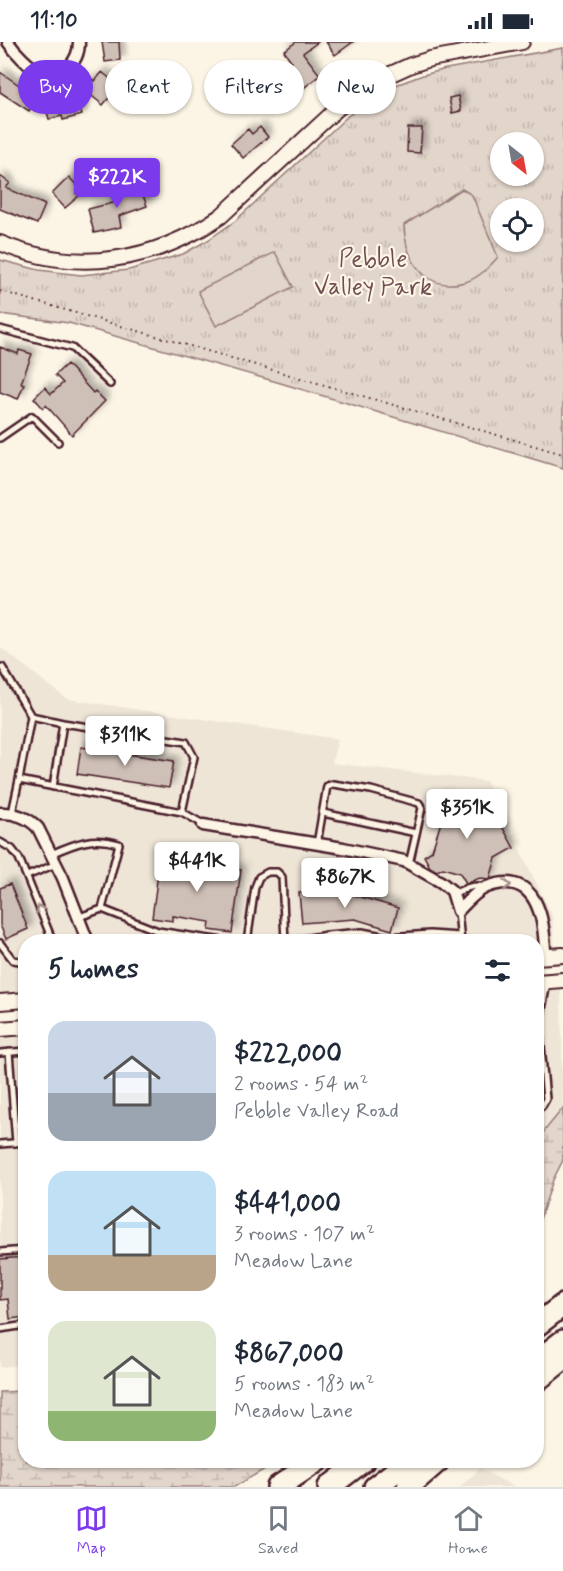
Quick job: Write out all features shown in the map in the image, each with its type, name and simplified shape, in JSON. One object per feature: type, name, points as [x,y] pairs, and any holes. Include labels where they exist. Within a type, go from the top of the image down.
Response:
[{"type":"highway","points":[[544,1320],[563,1305]]},
{"type":"highway","points":[[544,1356],[563,1341]]},
{"type":"highway","points":[[544,1374],[563,1359]]},
{"type":"highway","points":[[278,1487],[306,1468]]},
{"type":"highway","points":[[329,1487],[354,1468]]},
{"type":"highway","points":[[375,1487],[400,1468]]},
{"type":"highway","points":[[408,1487],[430,1468]]},
{"type":"street","points":[[8,42],[40,72],[54,73],[72,64],[76,58],[79,42]]},
{"type":"street","points":[[0,243],[30,253],[86,261],[141,255],[175,243],[220,216],[338,108],[374,82],[430,59],[522,42]]},
{"type":"street","points":[[0,813],[12,813],[33,823],[38,828],[54,859],[85,934]]},
{"type":"street","points":[[203,825],[404,861],[441,882],[452,891],[458,911],[486,887],[504,883],[516,884],[522,887],[538,904],[545,930],[544,937]]},
{"type":"street","points":[[544,957],[563,955]]},
{"type":"street","points":[[544,982],[563,980]]},
{"type":"street","points":[[0,1002],[18,1001]]},
{"type":"street","points":[[0,1029],[18,1028]]},
{"type":"lane","points":[[0,329],[72,348],[110,384]]},
{"type":"lane","points":[[0,438],[32,416],[58,442]]},
{"type":"lane","points":[[2,667],[31,716],[12,813]]},
{"type":"lane","points":[[31,716],[186,742],[194,757],[182,812]]},
{"type":"lane","points":[[53,787],[63,723]]},
{"type":"lane","points":[[19,780],[182,812],[203,825]]},
{"type":"lane","points":[[317,844],[327,786],[333,784],[371,790],[419,802],[422,808],[409,864]]},
{"type":"lane","points":[[322,813],[416,833]]},
{"type":"lane","points":[[27,876],[91,840],[105,839],[119,844],[102,909]]},
{"type":"lane","points":[[0,842],[12,849],[19,858],[50,934]]},
{"type":"lane","points":[[248,934],[255,886],[260,877],[268,872],[277,872],[282,877],[285,934]]},
{"type":"lane","points":[[453,894],[477,885],[486,887]]},
{"type":"lane","points":[[79,918],[102,909],[158,931],[178,934]]},
{"type":"lane","points":[[458,911],[460,934]]},
{"type":"lane","points":[[339,934],[362,932],[372,934]]},
{"type":"lane","points":[[0,943],[12,960],[18,961]]},
{"type":"lane","points":[[0,1053],[18,1051]]},
{"type":"lane","points":[[0,1144],[16,1143],[9,1052]]},
{"type":"lane","points":[[544,1078],[546,1099],[544,1102]]},
{"type":"lane","points":[[0,1252],[18,1251]]},
{"type":"lane","points":[[0,1329],[18,1326]]},
{"type":"path","points":[[0,291],[563,454]]},
{"type":"shaded area","points":[[0,647],[67,699],[338,739],[332,763],[486,781],[552,915],[555,948],[544,949],[544,934],[18,934],[18,994],[0,995]]},
{"type":"shaded area","points":[[561,989],[563,1108],[544,1131],[544,990]]},
{"type":"shaded area","points":[[18,1033],[18,1366],[0,1367],[0,1034]]},
{"type":"shaded area","points":[[480,1468],[514,1487],[460,1487]]},
{"type":"green space","name":"Pebble Valley Park","points":[[563,48],[563,468],[277,382],[69,323],[0,314],[0,260],[39,270],[81,275],[129,270],[183,254],[235,221],[351,114],[396,114],[396,85],[423,75]]},
{"type":"green space","points":[[462,189],[472,195],[490,238],[490,252],[496,252],[498,257],[475,278],[451,284],[439,283],[428,278],[413,261],[405,238],[404,225]]},
{"type":"green space","points":[[275,252],[293,287],[216,326],[198,291]]},
{"type":"green space","points":[[563,1108],[563,1160],[544,1207],[544,1131]]},
{"type":"green space","points":[[18,1391],[18,1468],[267,1468],[234,1487],[0,1487],[0,1392]]},
{"type":"building","points":[[102,42],[119,42],[120,60],[105,60],[105,62]]},
{"type":"building","points":[[296,42],[318,42],[303,53],[316,70],[316,78],[304,88],[304,60],[291,60],[284,51]]},
{"type":"building","points":[[326,42],[353,42],[335,55]]},
{"type":"building","points":[[0,72],[18,84],[18,104],[0,92]]},
{"type":"building","points":[[102,72],[105,74],[105,103],[103,105],[93,97],[93,80],[95,81]]},
{"type":"building","points":[[458,96],[461,111],[452,113],[449,98]]},
{"type":"building","points":[[48,114],[82,115],[63,120],[62,116],[49,119]]},
{"type":"building","points":[[260,127],[268,137],[243,158],[231,144],[248,129],[252,134]]},
{"type":"building","points":[[408,128],[422,128],[420,153],[407,152]]},
{"type":"building","points":[[0,176],[10,183],[6,188],[45,205],[37,224],[0,209]]},
{"type":"building","points":[[69,177],[80,189],[76,193],[79,196],[65,208],[52,194]]},
{"type":"building","points":[[138,182],[147,206],[119,216],[121,227],[94,233],[88,209],[121,201],[117,190]]},
{"type":"building","points":[[0,347],[18,354],[19,350],[32,354],[21,383],[24,384],[18,399],[0,392]]},
{"type":"building","points":[[67,364],[93,393],[95,391],[105,401],[72,435],[46,405],[43,408],[34,398],[45,387],[51,394],[63,383],[55,375]]},
{"type":"building","points":[[81,747],[174,761],[169,788],[77,774]]},
{"type":"building","points":[[444,796],[446,799],[494,812],[514,848],[496,858],[490,879],[480,878],[466,883],[460,873],[443,868],[437,871],[430,867],[424,856],[432,851],[441,822],[432,820],[438,800]]},
{"type":"building","points":[[160,858],[241,870],[232,933],[209,930],[210,922],[173,916],[173,921],[152,918]]},
{"type":"building","points":[[10,884],[28,929],[6,939],[0,925],[0,888]]},
{"type":"building","points":[[337,890],[398,908],[392,930],[355,919],[302,923],[299,893]]},
{"type":"building","points":[[18,1258],[18,1318],[10,1319],[8,1299],[0,1300],[0,1259]]}]
